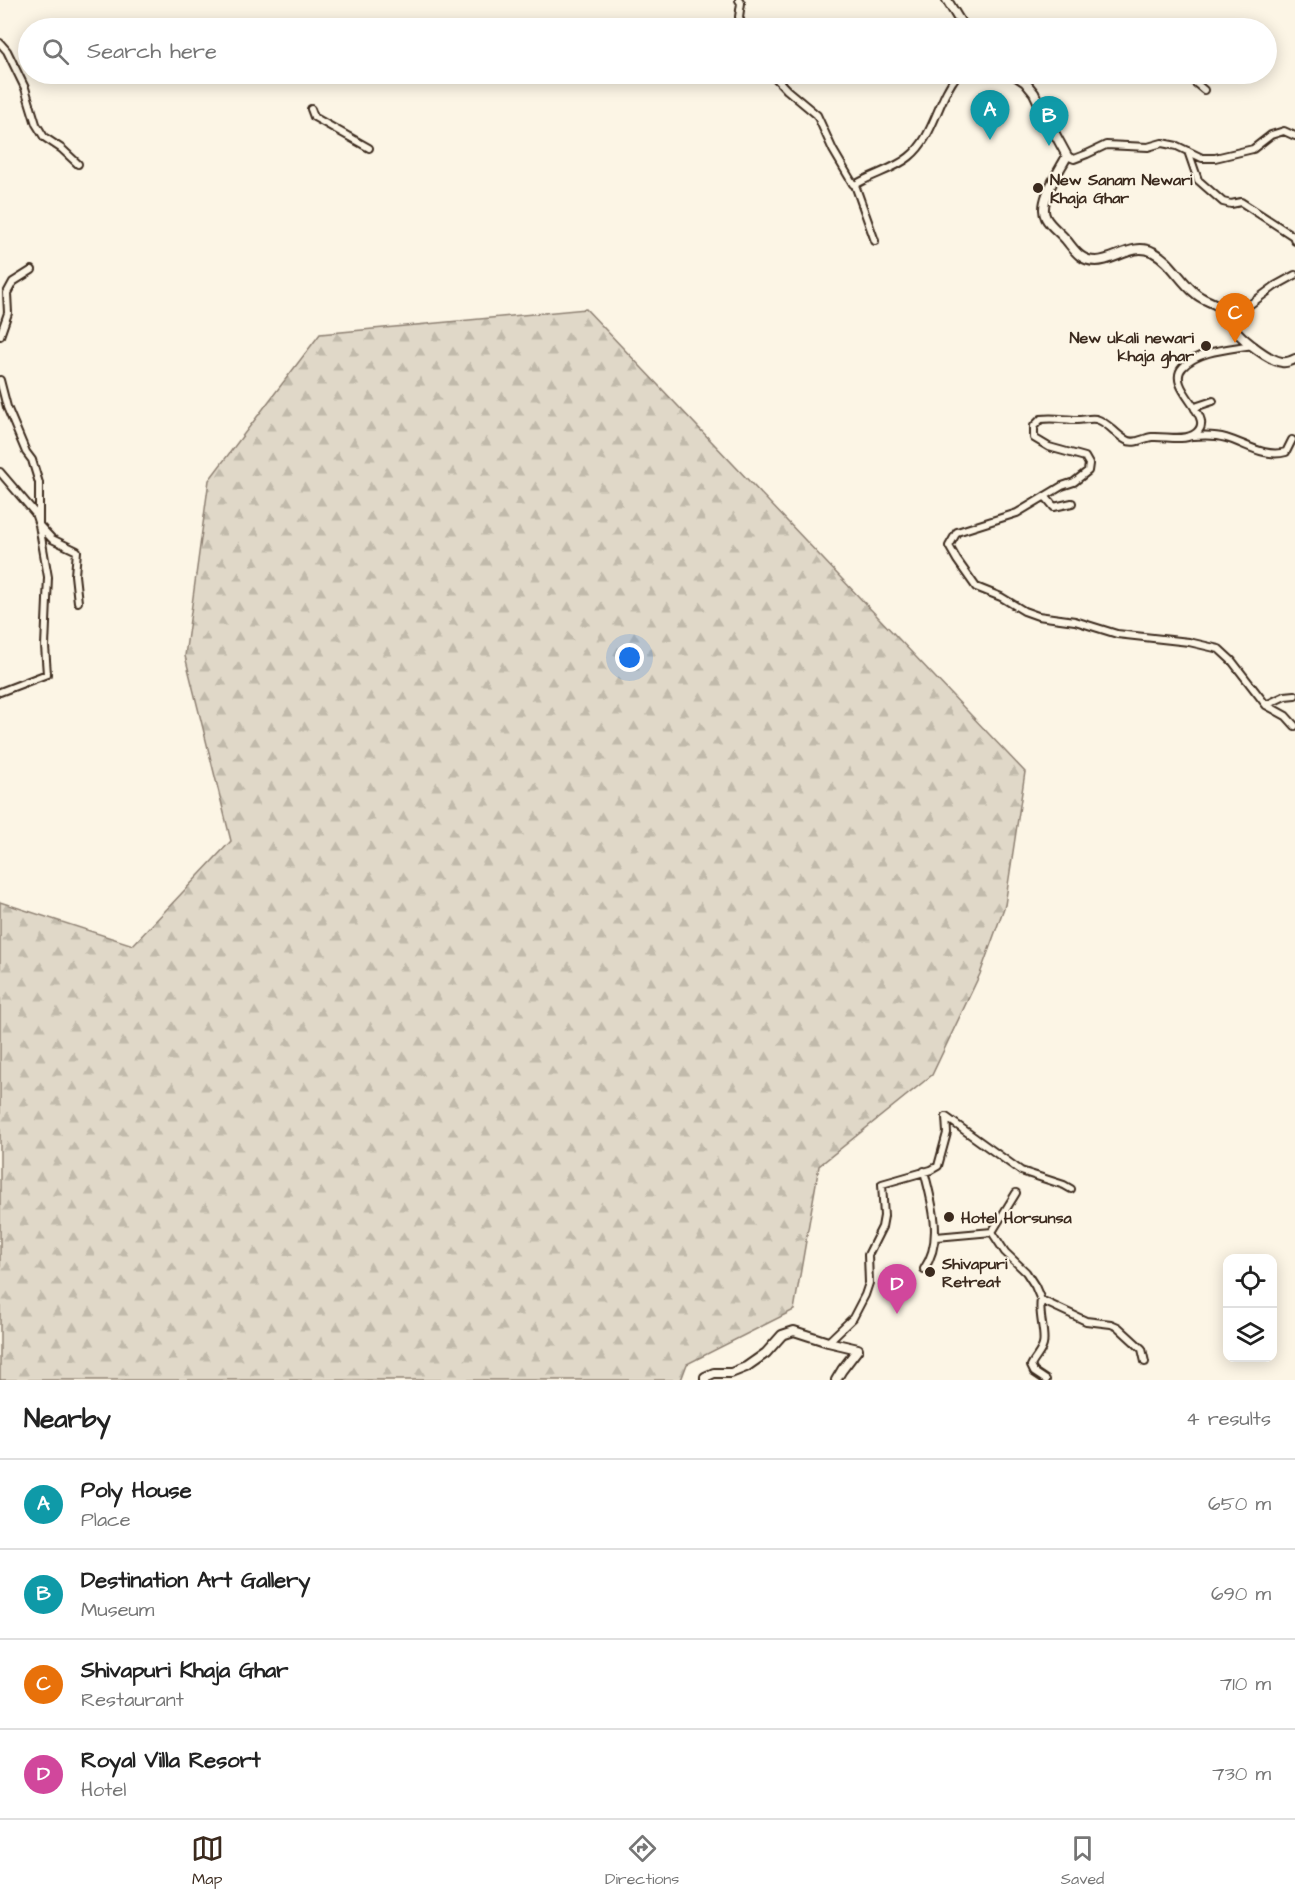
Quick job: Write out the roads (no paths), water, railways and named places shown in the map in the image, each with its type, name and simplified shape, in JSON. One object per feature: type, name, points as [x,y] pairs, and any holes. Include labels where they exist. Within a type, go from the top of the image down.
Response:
[{"type":"street","points":[[738,0],[741,3],[738,18]]},
{"type":"street","points":[[947,0],[958,18]]},
{"type":"street","points":[[0,43],[7,51],[18,74]]},
{"type":"street","points":[[23,84],[36,124],[44,137],[78,164]]},
{"type":"street","points":[[781,84],[817,115],[833,150],[855,184],[875,241]]},
{"type":"street","points":[[855,184],[898,165],[910,156],[926,138],[950,84]]},
{"type":"street","points":[[1027,84],[1034,93],[1067,156],[1074,159],[1106,145],[1148,147],[1162,143],[1187,150],[1202,158],[1215,158],[1253,148],[1271,135],[1284,131],[1295,136]]},
{"type":"street","points":[[1197,84],[1204,90]]},
{"type":"street","points":[[311,109],[314,117],[369,148]]},
{"type":"street","points":[[1187,150],[1196,177],[1223,202],[1231,204],[1241,202],[1293,236],[1295,241]]},
{"type":"street","points":[[1067,156],[1046,195],[1042,208],[1046,218],[1078,254],[1095,261],[1137,249],[1152,251],[1167,263],[1193,292],[1203,300],[1219,306],[1237,332],[1252,345],[1276,361],[1284,363],[1295,359]]},
{"type":"street","points":[[0,336],[8,313],[8,292],[13,282],[32,270]]},
{"type":"street","points":[[1229,321],[1275,286],[1295,275]]},
{"type":"street","points":[[1192,436],[1200,429],[1202,422],[1184,393],[1180,378],[1183,367],[1211,353],[1252,345]]},
{"type":"street","points":[[0,380],[7,407],[26,452],[32,460],[39,483],[39,525],[51,539],[77,551],[75,575],[78,602]]},
{"type":"street","points":[[1195,408],[1213,401]]},
{"type":"street","points":[[1292,440],[1286,452],[1275,455],[1253,449],[1228,438],[1150,437],[1137,442],[1128,442],[1108,425],[1096,419],[1074,420],[1054,417],[1041,419],[1034,426],[1034,438],[1049,447],[1085,457],[1089,464],[1088,471],[1074,482],[1062,486],[1017,513],[957,532],[949,546],[976,587],[1038,616],[1075,621],[1117,634],[1189,642],[1219,649],[1232,661],[1266,705],[1286,716],[1295,726]]},
{"type":"street","points":[[0,472],[35,513],[48,577],[45,646],[47,674],[0,692]]},
{"type":"street","points":[[1045,496],[1054,507],[1072,503]]},
{"type":"street","points":[[1266,705],[1285,696],[1295,695]]},
{"type":"street","points":[[828,1342],[853,1318],[865,1295],[869,1283],[868,1255],[882,1227],[884,1216],[882,1184],[938,1166],[947,1133],[946,1117],[1021,1172],[1071,1189]]},
{"type":"street","points":[[924,1171],[934,1215],[936,1237],[934,1251],[924,1269]]},
{"type":"street","points":[[992,1232],[1016,1193]]},
{"type":"street","points":[[936,1237],[992,1232]]},
{"type":"street","points":[[992,1232],[1005,1252],[1026,1272],[1041,1300],[1039,1311],[1043,1347],[1031,1366],[1034,1372],[1046,1380]]},
{"type":"street","points":[[1041,1300],[1086,1321],[1118,1327],[1142,1349],[1145,1362]]},
{"type":"street","points":[[705,1380],[705,1377],[714,1373],[731,1373],[746,1367],[787,1332],[794,1331],[858,1349],[836,1380]]},
{"type":"place","name":"Poly House","points":[[990,140]]},
{"type":"place","name":"Destination Art Gallery","points":[[1049,146]]},
{"type":"place","name":"New Sanam Newari Khaja Ghar","points":[[1038,188]]},
{"type":"place","name":"Shivapuri Khaja Ghar","points":[[1235,343]]},
{"type":"place","name":"New ukali newari khaja ghar","points":[[1206,346]]},
{"type":"place","name":"Hotel Horsunsa","points":[[949,1217]]},
{"type":"place","name":"Shivapuri Retreat","points":[[930,1272]]},
{"type":"place","name":"Royal Villa Resort","points":[[897,1314]]}]
